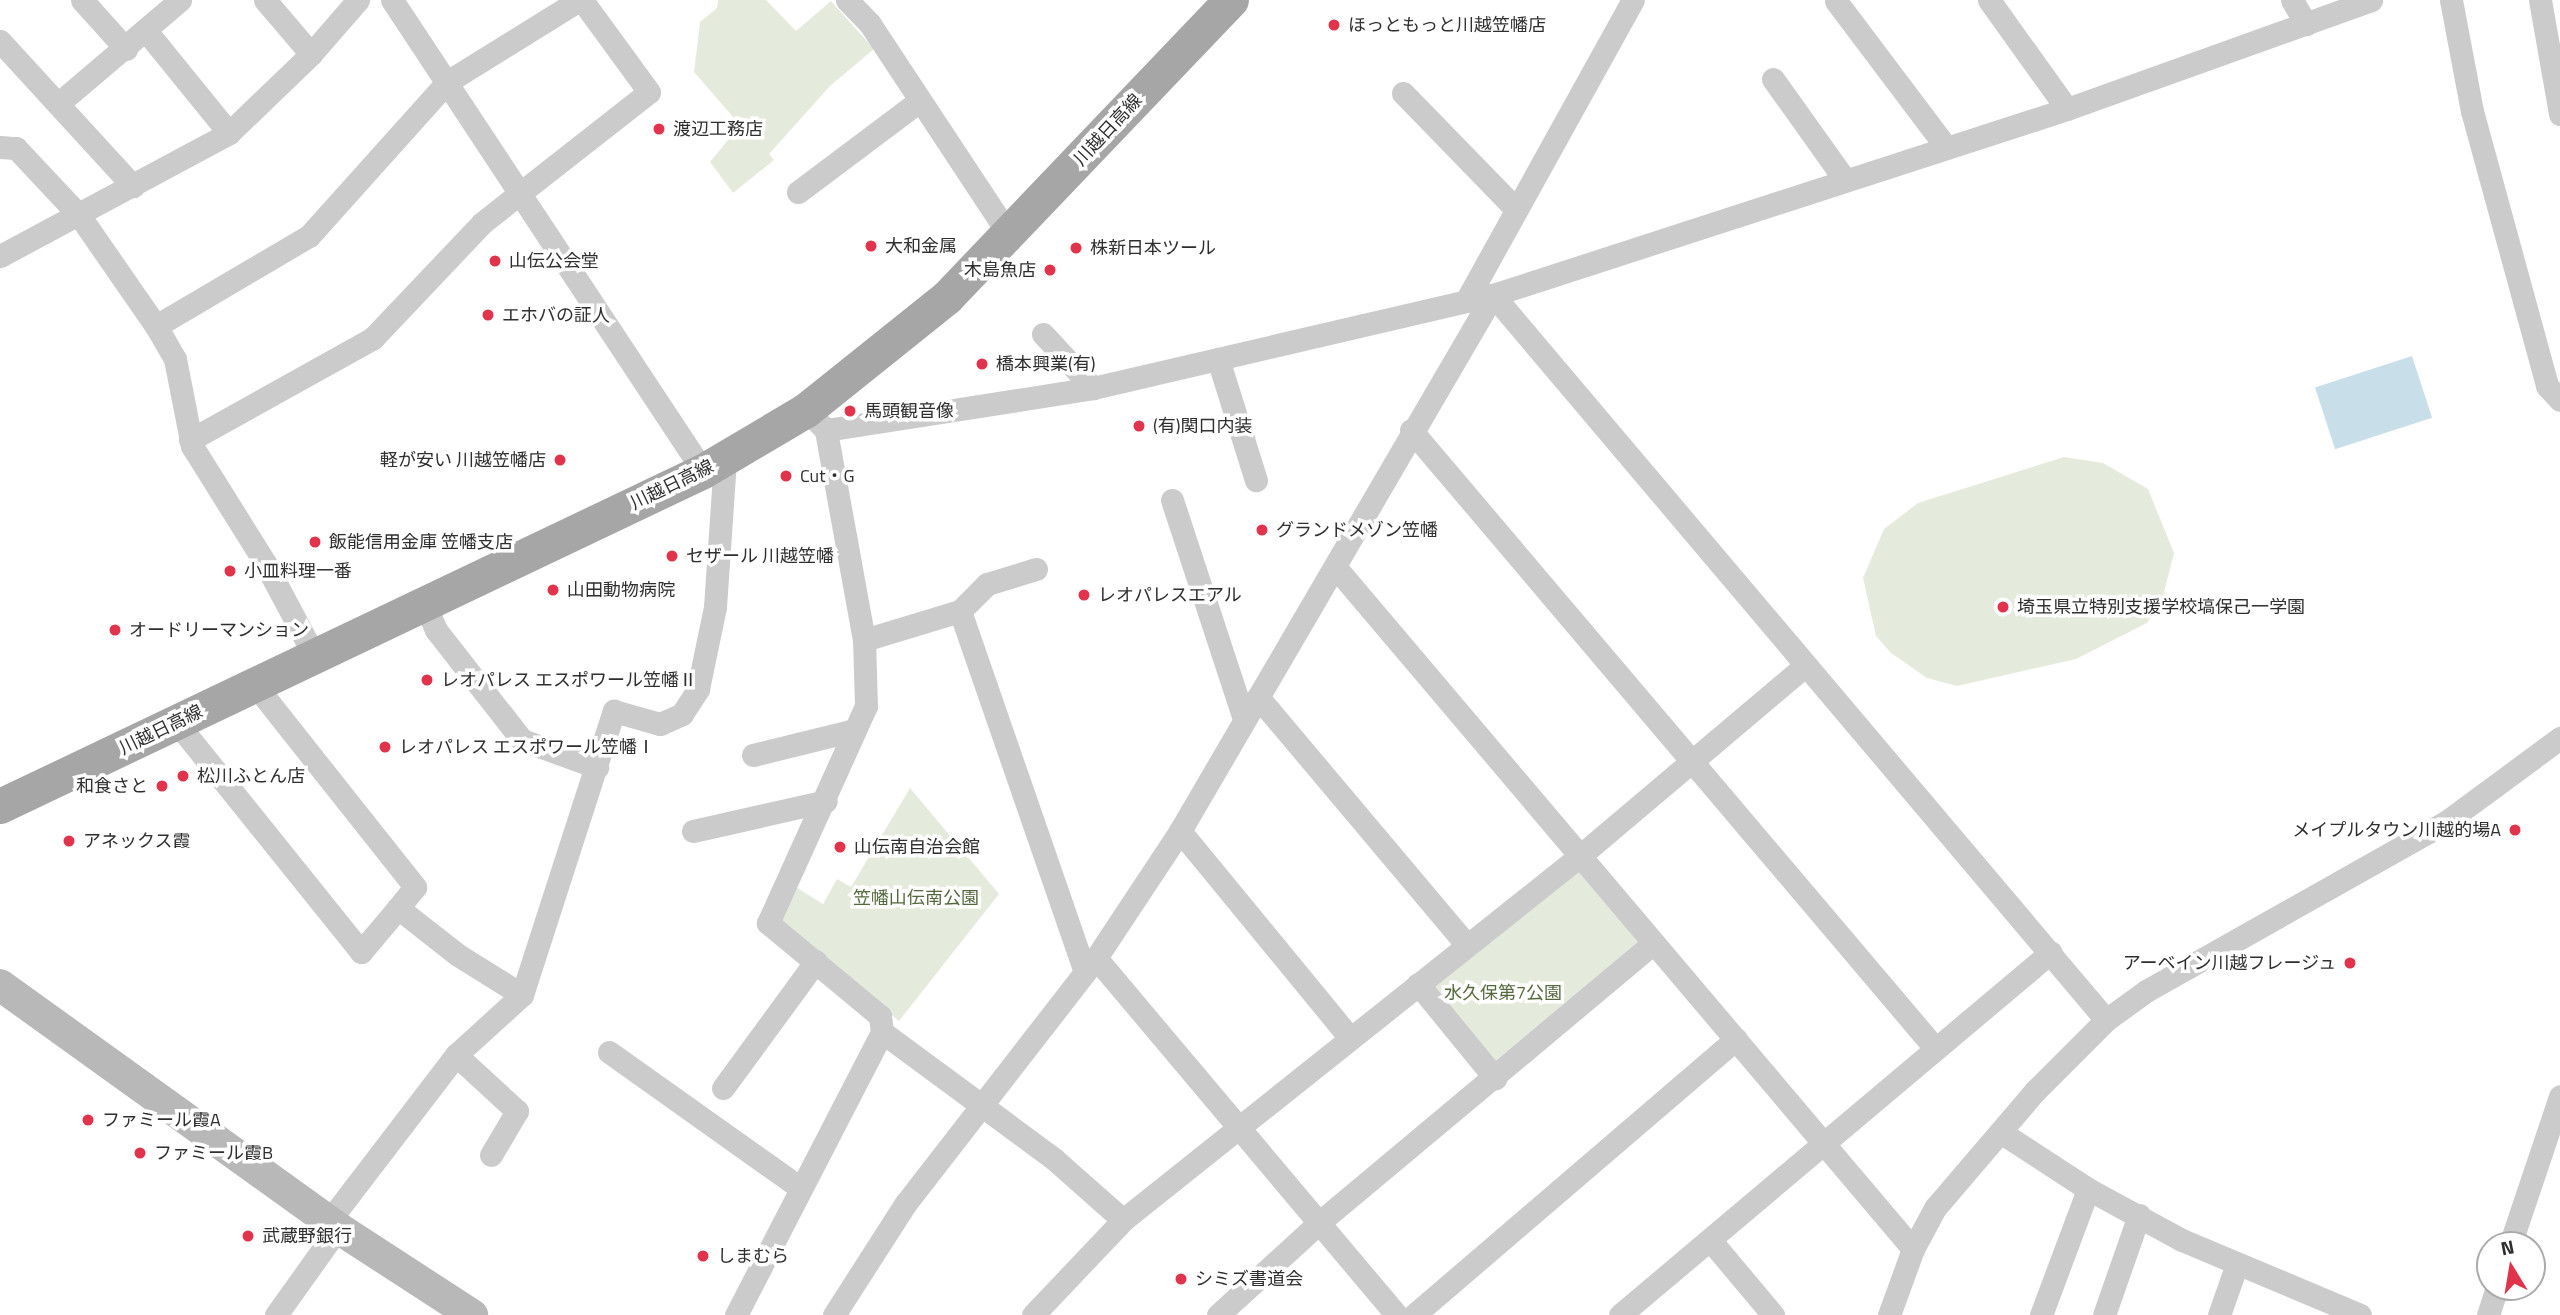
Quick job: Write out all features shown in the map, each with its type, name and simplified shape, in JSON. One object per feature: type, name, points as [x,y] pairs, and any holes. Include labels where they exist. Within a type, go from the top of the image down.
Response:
[{"type":"main road","name":"川越日高線","points":[[0,806],[714,465],[816,420],[1009,234],[1231,0]]},
{"type":"street","points":[[82,0],[126,49]]},
{"type":"street","points":[[60,103],[147,32],[180,0]]},
{"type":"street","points":[[265,0],[311,54]]},
{"type":"street","points":[[0,256],[229,133],[311,54],[358,0]]},
{"type":"street","points":[[276,1315],[334,1224],[456,1055],[522,995],[614,711],[660,724],[682,714],[698,689],[715,607],[714,465],[391,0]]},
{"type":"street","points":[[156,326],[309,236],[447,82],[581,0],[649,92],[482,223],[373,338],[190,440]]},
{"type":"street","points":[[847,0],[870,24],[918,102],[1009,234]]},
{"type":"street","points":[[1989,0],[2067,109]]},
{"type":"street","points":[[2292,0],[2306,24]]},
{"type":"street","points":[[736,1315],[799,1187],[882,1032],[880,1016],[768,923],[826,801],[866,706],[864,640],[816,420],[1093,388],[1493,295],[2067,109],[2371,0]]},
{"type":"street","points":[[2452,0],[2480,137],[2547,386],[2560,400]]},
{"type":"street","points":[[2540,0],[2560,114]]},
{"type":"street","points":[[1836,1],[1946,147]]},
{"type":"street","points":[[1466,301],[1623,4]]},
{"type":"street","points":[[147,32],[229,133]]},
{"type":"street","points":[[0,41],[60,103],[133,186]]},
{"type":"street","points":[[1773,79],[1844,180]]},
{"type":"street","points":[[1403,93],[1516,209]]},
{"type":"street","points":[[798,192],[918,102]]},
{"type":"street","points":[[0,146],[16,148],[79,215],[156,326],[175,359],[190,440],[315,657]]},
{"type":"street","points":[[834,1315],[906,1203],[979,1105],[1091,965],[1180,831],[1244,719],[1337,569],[1411,430],[1493,295]]},
{"type":"street","points":[[1493,295],[2106,1020]]},
{"type":"street","points":[[1043,334],[1093,388]]},
{"type":"street","points":[[1218,359],[1256,480]]},
{"type":"street","points":[[1411,430],[1935,1048]]},
{"type":"street","points":[[1172,500],[1244,719]]},
{"type":"street","points":[[864,640],[960,611],[987,584],[1036,569]]},
{"type":"street","points":[[1337,569],[1913,1250]]},
{"type":"street","points":[[425,604],[436,630],[522,740],[597,767]]},
{"type":"street","points":[[960,611],[1091,965],[1242,1126],[1398,1315]]},
{"type":"street","points":[[1033,1315],[1123,1220],[1581,855],[1807,665]]},
{"type":"street","points":[[177,723],[361,953],[415,887],[256,685]]},
{"type":"street","points":[[1258,697],[1467,945]]},
{"type":"street","points":[[753,755],[856,730]]},
{"type":"street","points":[[1889,1315],[1913,1250],[1935,1208],[2106,1020],[2146,991],[2446,822],[2560,738]]},
{"type":"street","points":[[693,831],[826,801]]},
{"type":"street","points":[[1180,831],[1350,1038]]},
{"type":"street","points":[[398,908],[458,955],[522,995]]},
{"type":"street","points":[[1219,1315],[1321,1222],[1496,1078],[1653,943]]},
{"type":"street","points":[[1620,1315],[2051,952]]},
{"type":"street","points":[[723,1088],[817,961]]},
{"type":"street","points":[[1418,984],[1496,1078]]},
{"type":"street","points":[[0,985],[453,1310]]},
{"type":"street","points":[[882,1032],[1054,1159],[1123,1220]]},
{"type":"street","points":[[1414,1315],[1736,1040]]},
{"type":"street","points":[[609,1052],[799,1187]]},
{"type":"street","points":[[456,1055],[517,1111],[491,1155]]},
{"type":"street","points":[[2515,1231],[2560,1096]]},
{"type":"street","points":[[2002,1133],[2088,1189],[2139,1215],[2236,1264],[2360,1315]]},
{"type":"street","points":[[2041,1315],[2088,1189]]},
{"type":"street","points":[[2104,1315],[2139,1215]]},
{"type":"street","points":[[1711,1241],[1773,1315]]},
{"type":"street","points":[[2219,1315],[2236,1264]]},
{"type":"green space","points":[[718,0],[766,0],[796,31],[831,1],[874,49],[830,86],[769,154],[774,160],[733,193],[710,162],[740,125],[694,72],[700,22],[717,8]]},
{"type":"green space","points":[[2064,457],[2103,463],[2148,489],[2174,553],[2161,604],[2147,623],[2076,659],[1957,686],[1927,678],[1891,653],[1876,636],[1863,578],[1884,529],[1918,503]]},
{"type":"green space","name":"笠幡山伝南公園","points":[[910,788],[999,894],[899,1021],[776,921],[794,886],[823,904],[837,879],[851,887]]},
{"type":"green space","name":"水久保第7公園","points":[[1579,867],[1641,943],[1494,1062],[1432,986]]},
{"type":"water","points":[[2412,356],[2432,418],[2335,449],[2315,388]]},
{"type":"place","name":"ほっともっと川越笠幡店","points":[[1334,25]]},
{"type":"place","name":"渡辺工務店","points":[[659,129]]},
{"type":"place","name":"大和金属","points":[[871,246]]},
{"type":"place","name":"株新日本ツール","points":[[1076,248]]},
{"type":"place","name":"山伝公会堂","points":[[495,261]]},
{"type":"place","name":"木島魚店","points":[[1050,270]]},
{"type":"place","name":"エホバの証人","points":[[488,315]]},
{"type":"place","name":"橋本興業(有)","points":[[982,364]]},
{"type":"place","name":"馬頭観音像","points":[[850,411]]},
{"type":"place","name":"(有)関口内装","points":[[1139,426]]},
{"type":"place","name":"軽が安い 川越笠幡店","points":[[560,460]]},
{"type":"place","name":"Cut・G","points":[[786,476]]},
{"type":"place","name":"グランドメゾン笠幡","points":[[1262,530]]},
{"type":"place","name":"飯能信用金庫 笠幡支店","points":[[315,542]]},
{"type":"place","name":"セザール 川越笠幡","points":[[672,556]]},
{"type":"place","name":"小皿料理一番","points":[[230,571]]},
{"type":"place","name":"山田動物病院","points":[[553,590]]},
{"type":"place","name":"レオパレスエアル","points":[[1084,595]]},
{"type":"place","name":"埼玉県立特別支援学校塙保己一学園","points":[[2003,607]]},
{"type":"place","name":"オードリーマンション","points":[[115,630]]},
{"type":"place","name":"レオパレス エスポワール笠幡Ⅱ","points":[[427,680]]},
{"type":"place","name":"レオパレス エスポワール笠幡Ⅰ","points":[[385,747]]},
{"type":"place","name":"松川ふとん店","points":[[183,776]]},
{"type":"place","name":"和食さと","points":[[162,786]]},
{"type":"place","name":"メイプルタウン川越的場A","points":[[2515,830]]},
{"type":"place","name":"アネックス霞","points":[[69,841]]},
{"type":"place","name":"山伝南自治会館","points":[[840,847]]},
{"type":"place","name":"アーベイン川越フレージュ","points":[[2350,963]]},
{"type":"place","name":"ファミール霞A","points":[[88,1120]]},
{"type":"place","name":"ファミール霞B","points":[[140,1153]]},
{"type":"place","name":"武蔵野銀行","points":[[248,1236]]},
{"type":"place","name":"しまむら","points":[[703,1256]]},
{"type":"place","name":"シミズ書道会","points":[[1181,1279]]}]
